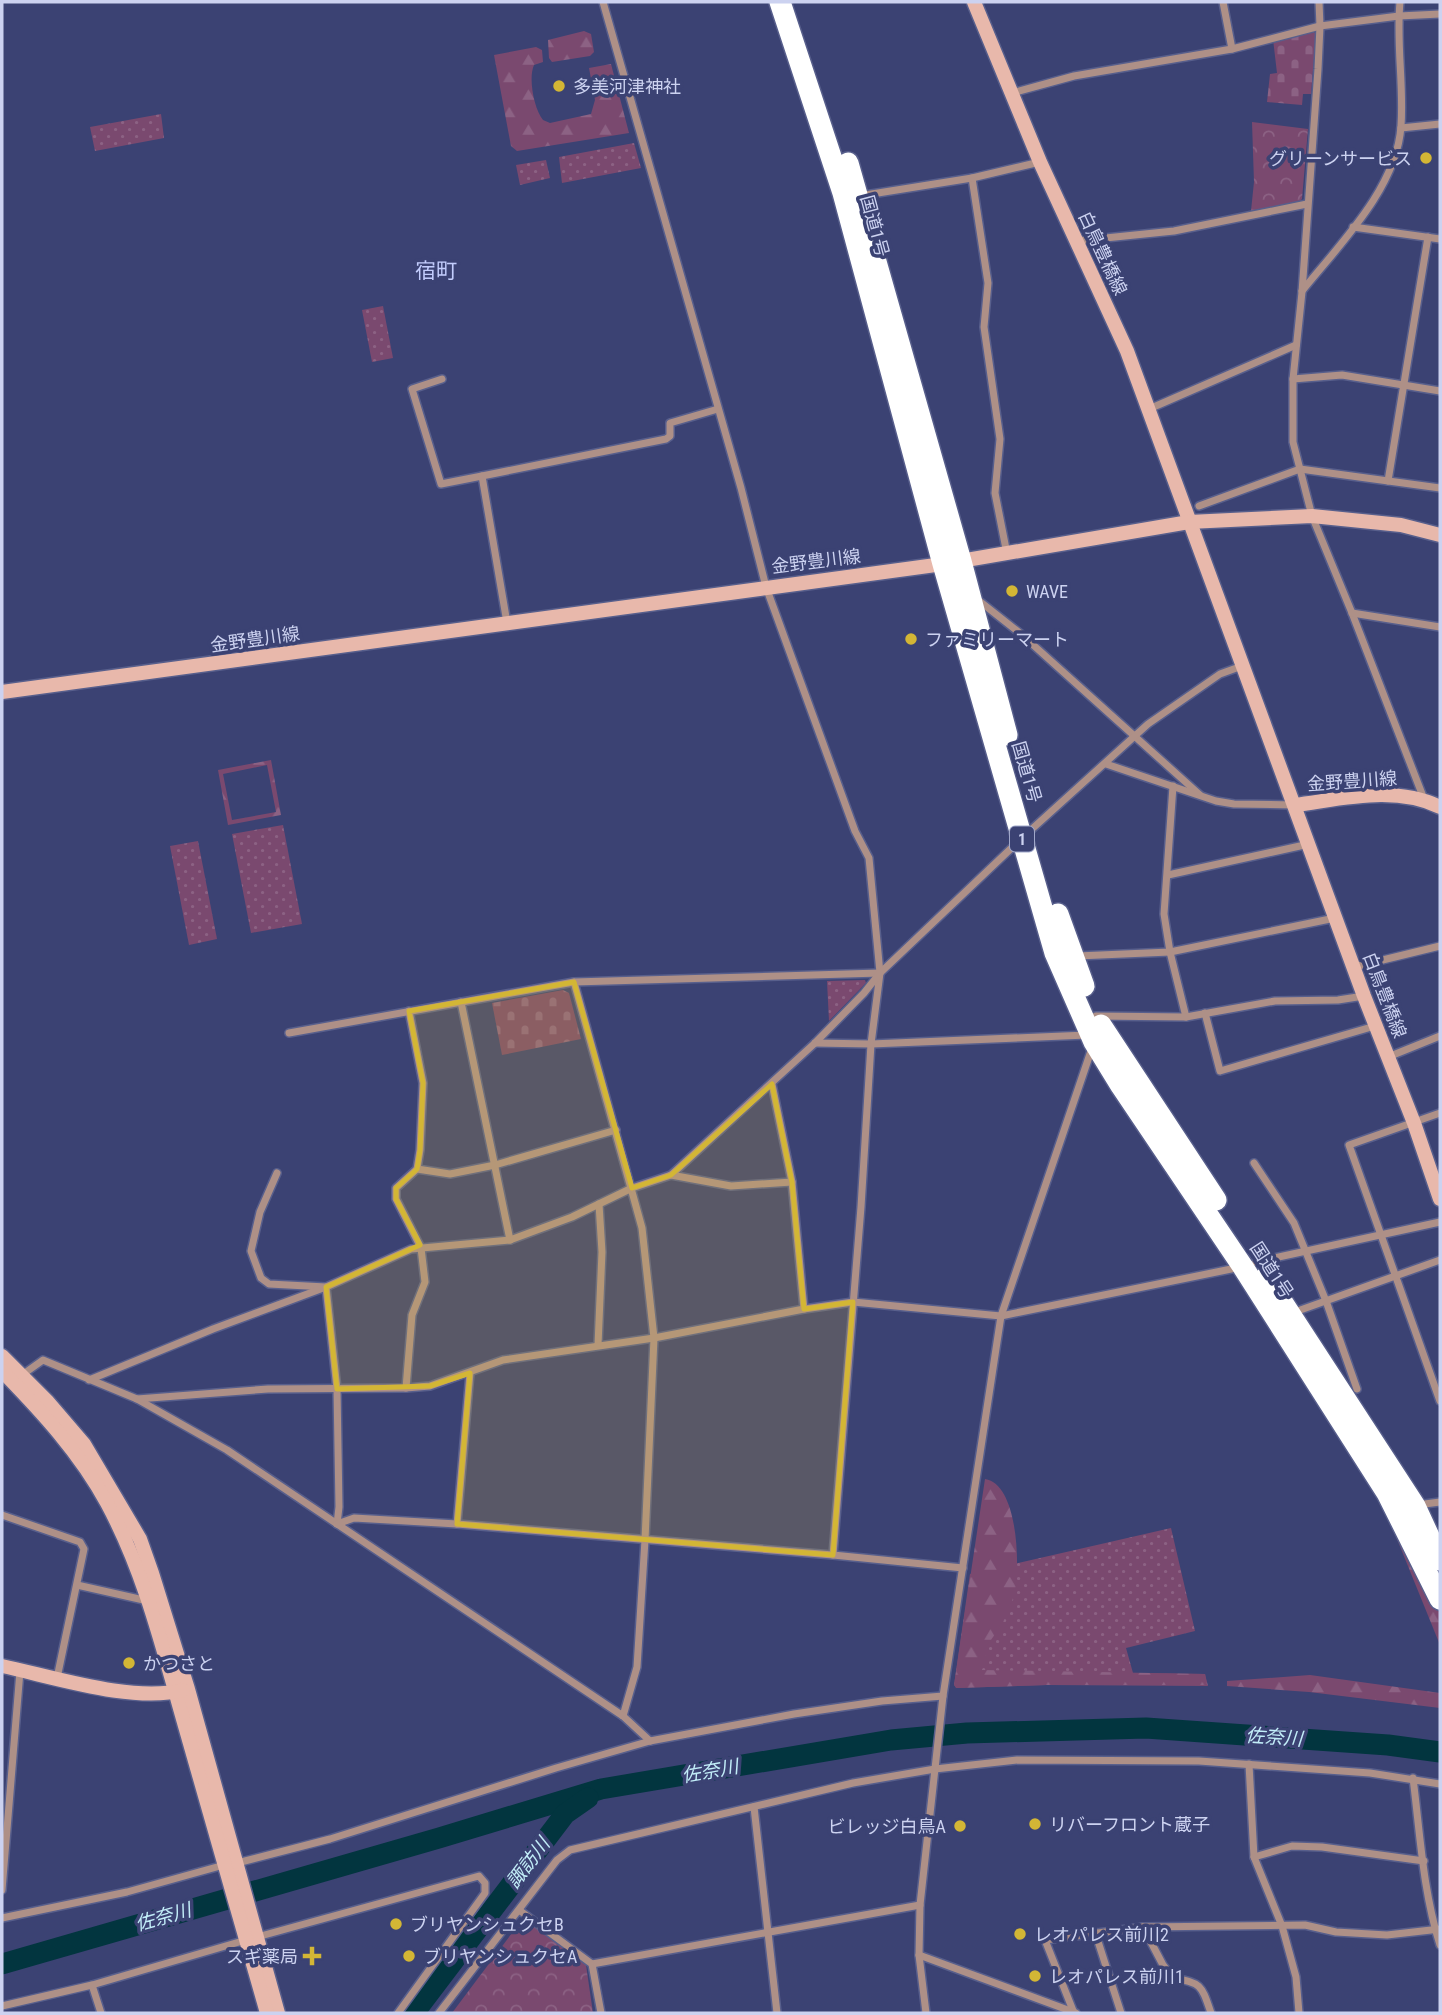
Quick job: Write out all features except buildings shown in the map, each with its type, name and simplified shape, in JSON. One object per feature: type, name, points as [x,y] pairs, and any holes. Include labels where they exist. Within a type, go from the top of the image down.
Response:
[{"type":"highway","name":"国道1号","points":[[780,2],[842,193],[952,562],[1027,833],[1073,957],[1093,1031]]},
{"type":"highway","name":"国道1号","points":[[793,2],[859,196],[952,562],[969,593],[1055,953],[1093,1031],[1250,1264],[1387,1493],[1440,1599]]},
{"type":"highway","name":"国道1号","points":[[1250,1264],[1291,1314],[1415,1506],[1440,1560]]},
{"type":"main road","name":"白鳥豊橋線","points":[[974,2],[1040,162],[1127,351],[1189,522]]},
{"type":"main road","points":[[1189,522],[1312,516],[1401,524],[1440,535]]},
{"type":"main road","name":"金野豊川線","points":[[2,692],[952,562],[1189,522],[1295,804],[1388,794],[1424,799],[1440,807]]},
{"type":"main road","name":"白鳥豊橋線","points":[[1295,804],[1440,1199]]},
{"type":"main road","points":[[2,1356],[84,1444],[139,1539],[152,1573],[250,1933],[267,2013]]},
{"type":"main road","points":[[2,1370],[55,1427],[106,1500],[132,1551],[182,1690]]},
{"type":"main road","points":[[2,1666],[148,1695],[182,1690]]},
{"type":"main road","points":[[250,1933],[278,2013]]},
{"type":"street","points":[[603,2],[741,488],[765,587],[855,831],[869,858],[880,973],[871,1044],[833,1555]]},
{"type":"street","points":[[1223,2],[1232,49]]},
{"type":"street","points":[[1319,2],[1320,26],[1302,292],[1293,379],[1293,442],[1312,516],[1424,799]]},
{"type":"street","points":[[1302,292],[1353,227],[1385,181],[1393,163],[1401,128],[1400,2]]},
{"type":"street","points":[[1011,94],[1074,76],[1232,49],[1320,26],[1440,14]]},
{"type":"street","points":[[1401,128],[1440,124]]},
{"type":"street","points":[[859,196],[972,178],[1040,162]]},
{"type":"street","points":[[972,178],[988,283],[984,327],[1000,439],[995,494],[1007,554]]},
{"type":"street","points":[[1076,241],[1174,231],[1307,204]]},
{"type":"street","points":[[1353,227],[1440,239]]},
{"type":"street","points":[[1388,481],[1428,237]]},
{"type":"street","points":[[1148,409],[1296,345]]},
{"type":"street","points":[[1293,379],[1342,374],[1440,391]]},
{"type":"street","points":[[442,379],[412,389],[441,484],[666,439],[670,436],[670,423],[718,409]]},
{"type":"street","points":[[1199,506],[1300,469],[1440,488]]},
{"type":"street","points":[[482,476],[507,624]]},
{"type":"street","points":[[969,593],[1021,634],[1199,795]]},
{"type":"street","points":[[1352,612],[1440,626]]},
{"type":"street","points":[[89,1380],[213,1329],[326,1287],[411,1249],[510,1240],[572,1217],[632,1188],[671,1175],[815,1043],[880,973],[1134,736],[1220,674],[1242,666]]},
{"type":"street","points":[[1106,764],[1234,804],[1295,804]]},
{"type":"street","points":[[1173,786],[1164,914],[1186,1017]]},
{"type":"street","points":[[1168,875],[1309,844]]},
{"type":"street","points":[[1073,957],[1170,952],[1336,918]]},
{"type":"street","points":[[1354,967],[1440,946]]},
{"type":"street","points":[[289,1033],[574,982],[880,973]]},
{"type":"street","points":[[574,982],[642,1228],[654,1338],[637,1667],[624,1716]]},
{"type":"street","points":[[815,1043],[871,1044],[1093,1031],[1275,1001],[1338,1000],[1364,996]]},
{"type":"street","points":[[461,1002],[510,1240]]},
{"type":"street","points":[[406,1388],[412,1315],[425,1282],[421,1248],[396,1199],[396,1188],[417,1169],[420,1150],[423,1083],[409,1011]]},
{"type":"street","points":[[1205,1013],[1220,1071],[1375,1026]]},
{"type":"street","points":[[926,2013],[919,1955],[920,1905],[935,1765],[1001,1315],[1093,1031]]},
{"type":"street","points":[[1388,1057],[1440,1036]]},
{"type":"street","points":[[772,1083],[792,1182],[804,1309]]},
{"type":"street","points":[[1440,1113],[1349,1145],[1440,1401]]},
{"type":"street","points":[[417,1169],[450,1174],[495,1165],[616,1130]]},
{"type":"street","points":[[1254,1163],[1294,1223],[1326,1301],[1357,1389]]},
{"type":"street","points":[[277,1173],[260,1212],[251,1251],[261,1278],[269,1284],[326,1287]]},
{"type":"street","points":[[671,1175],[731,1186],[792,1182]]},
{"type":"street","points":[[598,1345],[602,1252],[599,1204]]},
{"type":"street","points":[[137,1399],[268,1389],[430,1386],[503,1360],[654,1338],[853,1302],[1001,1315],[1440,1222]]},
{"type":"street","points":[[1291,1314],[1440,1260]]},
{"type":"street","points":[[326,1287],[337,1389],[337,1524]]},
{"type":"street","points":[[22,1375],[43,1360],[137,1399],[227,1450],[624,1716],[650,1741]]},
{"type":"street","points":[[457,1524],[470,1373]]},
{"type":"street","points":[[1415,1506],[1440,1502]]},
{"type":"street","points":[[2,1515],[80,1542],[84,1549],[57,1678]]},
{"type":"street","points":[[337,1524],[354,1518],[457,1524],[963,1568]]},
{"type":"street","points":[[77,1585],[149,1601]]},
{"type":"street","points":[[2,1890],[20,1670]]},
{"type":"street","points":[[2,1918],[232,1868],[650,1741],[881,1701],[943,1699]]},
{"type":"street","points":[[439,2013],[557,1860],[570,1850],[853,1783],[935,1765],[1017,1760],[1199,1761],[1370,1773],[1440,1784]]},
{"type":"street","points":[[1250,1764],[1254,1857],[1282,1926],[1296,1977],[1299,2013]]},
{"type":"street","points":[[1413,1778],[1424,1861],[1440,1945]]},
{"type":"street","points":[[754,1807],[777,2013]]},
{"type":"street","points":[[1254,1857],[1292,1846],[1322,1847],[1424,1861]]},
{"type":"street","points":[[2,2006],[92,1984],[250,1933],[479,1876],[485,1884],[485,1893],[398,2013]]},
{"type":"street","points":[[592,1964],[920,1905]]},
{"type":"street","points":[[519,1910],[592,1964],[601,2013]]},
{"type":"street","points":[[1076,2013],[1045,1940],[1143,1927],[1305,1925],[1336,1932],[1387,1935],[1438,1930]]},
{"type":"street","points":[[1143,1927],[1173,1978],[1194,1981],[1202,1987],[1211,2013]]},
{"type":"street","points":[[1096,1932],[1121,2013]]},
{"type":"street","points":[[919,1955],[1076,2013]]},
{"type":"street","points":[[92,1984],[101,2013]]},
{"type":"street","points":[[1062,2013],[1076,2013]]},
{"type":"highlighted area","points":[[574,982],[632,1188],[671,1175],[772,1084],[792,1182],[804,1309],[853,1302],[833,1555],[457,1524],[470,1373],[430,1386],[337,1389],[326,1287],[420,1245],[396,1199],[396,1188],[417,1169],[420,1150],[423,1083],[409,1011]]},
{"type":"green space","points":[[584,31],[591,34],[594,52],[590,56],[552,62],[549,58],[548,40]]},
{"type":"green space","points":[[1313,31],[1316,34],[1311,94],[1303,94],[1302,105],[1267,102],[1270,74],[1277,73],[1273,39]]},
{"type":"green space","points":[[536,47],[542,50],[543,62],[534,65],[532,85],[537,109],[543,120],[550,123],[591,114],[595,100],[589,68],[611,64],[629,133],[517,151],[511,146],[494,55]]},
{"type":"green space","points":[[161,114],[164,138],[95,151],[90,127]]},
{"type":"green space","points":[[1252,122],[1308,129],[1302,199],[1299,202],[1251,211],[1254,182]]},
{"type":"green space","points":[[634,143],[641,168],[562,183],[559,157]]},
{"type":"green space","points":[[546,160],[550,178],[520,185],[516,165]]},
{"type":"green space","points":[[383,306],[393,358],[372,362],[362,310]]},
{"type":"green space","points":[[271,760],[281,815],[228,825],[218,770]],"holes":[[[267,765],[276,812],[232,820],[223,774]]]},
{"type":"green space","points":[[283,825],[302,924],[251,933],[232,834]]},
{"type":"green space","points":[[198,841],[217,939],[189,945],[170,846]]},
{"type":"green space","points":[[865,980],[866,983],[829,1021],[827,981]]},
{"type":"green space","points":[[563,990],[569,993],[581,1039],[502,1055],[492,1003]]},
{"type":"green space","points":[[985,1479],[996,1484],[1010,1510],[1017,1563],[1015,1591],[1001,1626],[989,1644],[982,1670],[1205,1674],[1207,1685],[957,1688],[954,1685]]},
{"type":"green space","points":[[1387,1506],[1440,1614],[1440,1645],[1384,1507]]},
{"type":"green space","points":[[1171,1528],[1195,1631],[1126,1648],[1133,1673],[1205,1674],[1208,1686],[1047,1685],[956,1688],[954,1685],[970,1574]]},
{"type":"green space","points":[[1310,1675],[1440,1693],[1440,1708],[1309,1692],[1227,1686],[1227,1681]]},
{"type":"green space","points":[[526,1920],[586,1965],[593,2013],[452,2013],[521,1921]]},
{"type":"waterway","name":"佐奈川","points":[[2,1964],[601,1789],[891,1740],[967,1733],[1146,1728],[1388,1745],[1440,1752]]},
{"type":"waterway","name":"諏訪川","points":[[414,2013],[565,1814],[588,1798]]},
{"type":"place","name":"多美河津神社","points":[[559,86]]},
{"type":"place","name":"グリーンサービス","points":[[1426,158]]},
{"type":"place","name":"WAVE","points":[[1012,591]]},
{"type":"place","name":"ファミリーマート","points":[[911,639]]},
{"type":"place","name":"かつさと","points":[[129,1663]]},
{"type":"place","name":"リバーフロント蔵子","points":[[1035,1824]]},
{"type":"place","name":"ビレッジ白鳥A","points":[[960,1826]]},
{"type":"place","name":"ブリヤンシュクセB","points":[[396,1924]]},
{"type":"place","name":"レオパレス前川2","points":[[1020,1934]]},
{"type":"place","name":"スギ薬局","points":[[312,1956]]},
{"type":"place","name":"ブリヤンシュクセA","points":[[409,1956]]},
{"type":"place","name":"レオパレス前川1","points":[[1035,1976]]},
{"type":"district","name":"宿町","points":[[436,271]]}]
